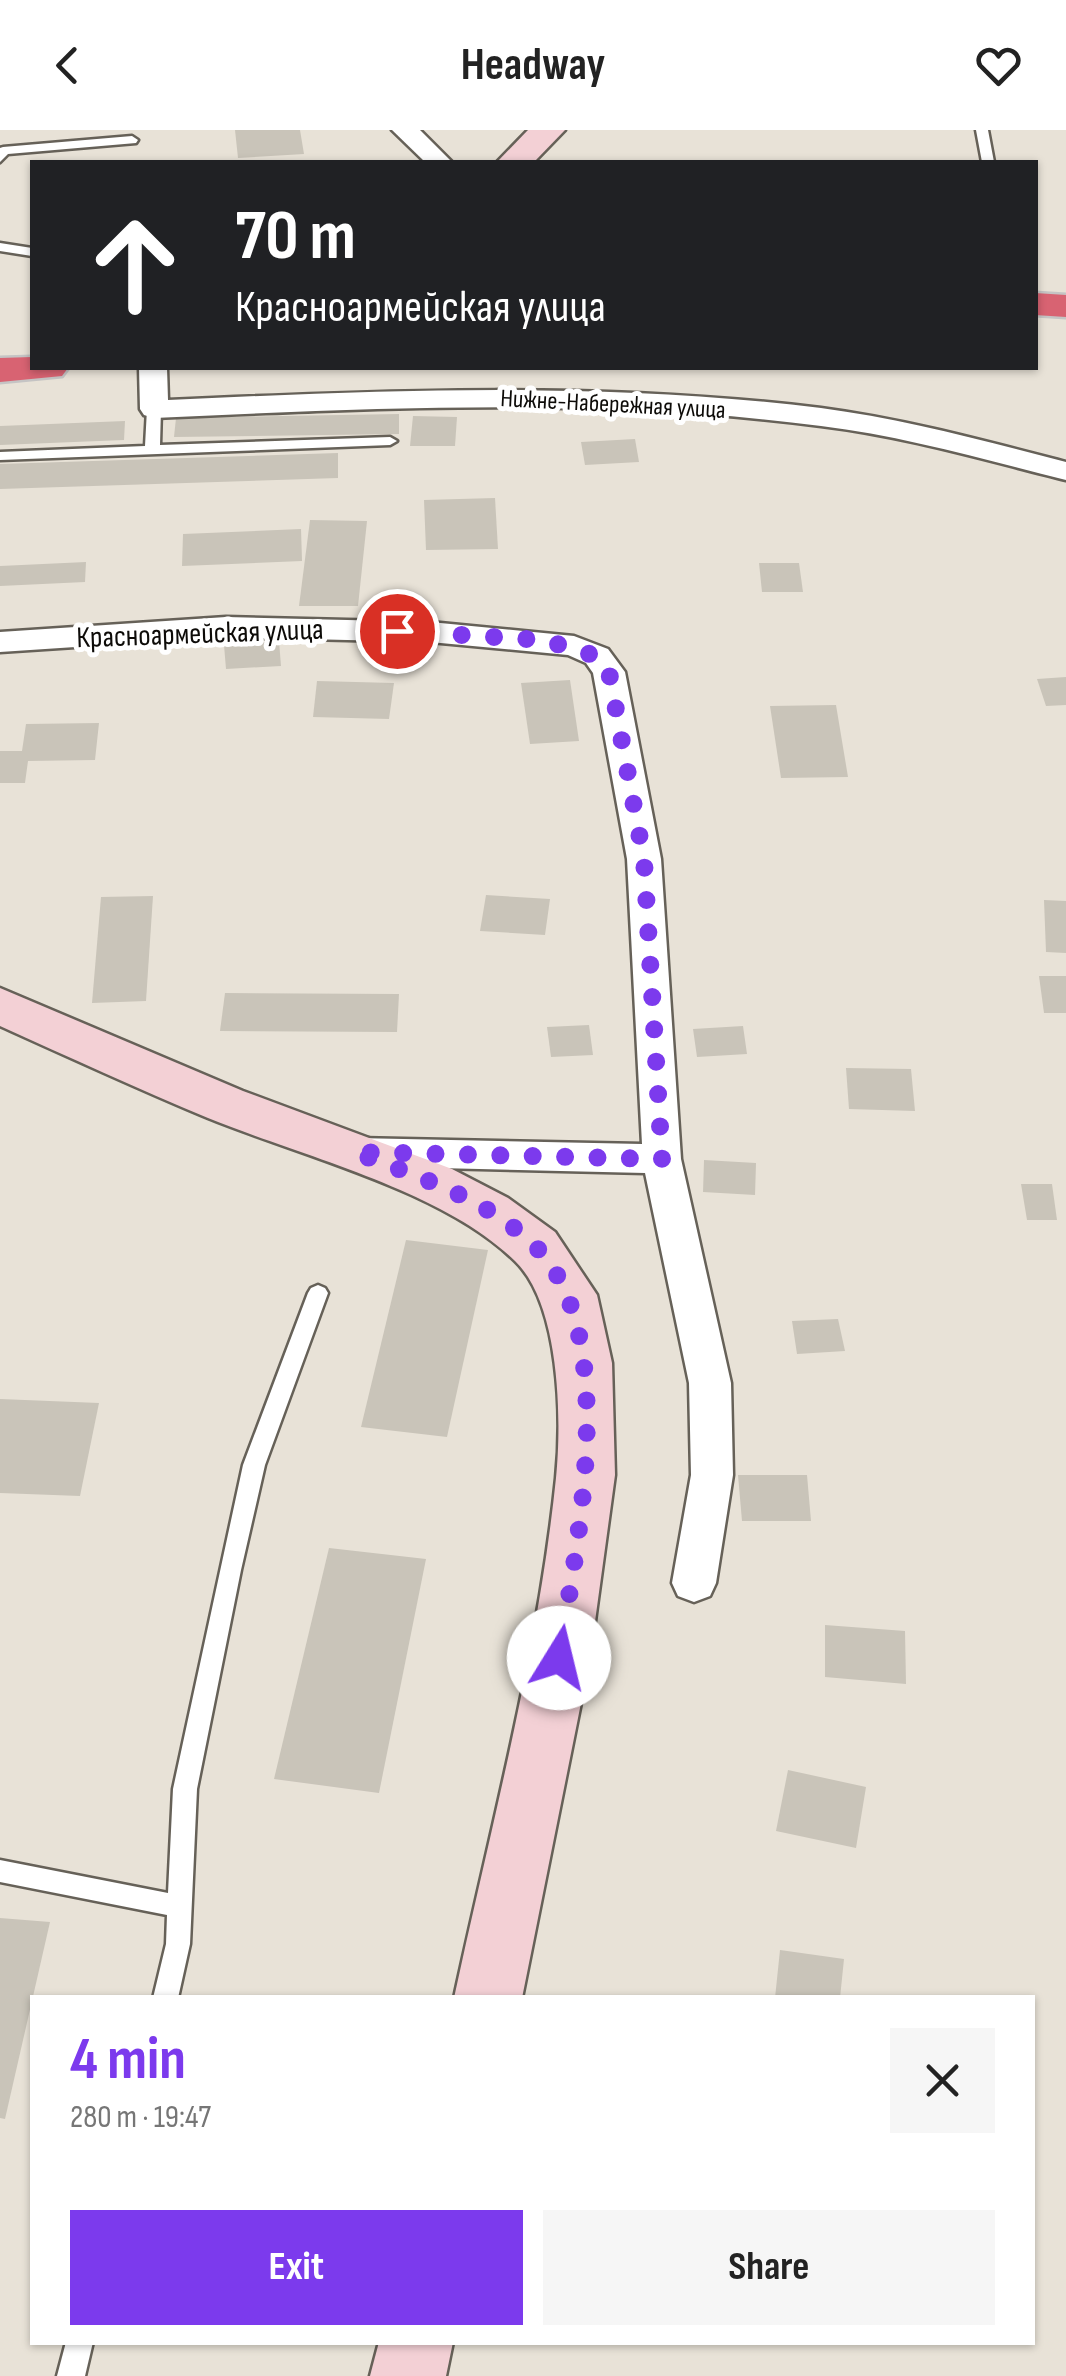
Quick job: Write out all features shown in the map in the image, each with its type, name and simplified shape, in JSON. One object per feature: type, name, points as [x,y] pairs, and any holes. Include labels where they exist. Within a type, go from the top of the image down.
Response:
[{"type":"highway","points":[[1038,304],[1066,306]]},
{"type":"highway","points":[[1038,337],[1066,339]]},
{"type":"highway","points":[[0,370],[30,369]]},
{"type":"street","points":[[406,130],[437,160]]},
{"type":"street","points":[[516,160],[548,130]]},
{"type":"street","points":[[153,370],[154,408]]},
{"type":"street","name":"Нижне-Набережная улица","points":[[154,408],[461,396],[610,400],[822,418],[937,438],[1066,471]]},
{"type":"street","name":"Красноармейская улица","points":[[0,642],[226,627],[296,627],[544,640],[596,656],[609,672],[644,860],[662,1159],[710,1384],[712,1475],[694,1583]]},
{"type":"street","points":[[0,1006],[208,1096],[433,1183],[490,1212],[536,1247],[569,1295],[584,1364],[586,1475],[559,1658],[489,1995]]},
{"type":"street","points":[[354,1152],[662,1159]]},
{"type":"street","points":[[408,2376],[415,2345]]},
{"type":"lane","points":[[982,130],[988,160]]},
{"type":"lane","points":[[0,158],[3,151],[132,140]]},
{"type":"lane","points":[[0,247],[30,252]]},
{"type":"lane","points":[[152,450],[154,408]]},
{"type":"lane","points":[[0,456],[390,441]]},
{"type":"lane","points":[[165,1995],[178,1944],[185,1789],[230,1570],[254,1465],[318,1292]]},
{"type":"lane","points":[[0,1872],[179,1906]]},
{"type":"lane","points":[[71,2376],[79,2345]]},
{"type":"building","points":[[235,130],[300,130],[304,154],[238,158]]},
{"type":"building","points":[[399,414],[399,434],[174,437],[176,418]]},
{"type":"building","points":[[413,416],[457,417],[455,446],[410,446]]},
{"type":"building","points":[[125,421],[124,440],[0,445],[0,426]]},
{"type":"building","points":[[635,439],[639,462],[585,465],[581,442]]},
{"type":"building","points":[[338,453],[338,478],[0,489],[0,464]]},
{"type":"building","points":[[495,498],[498,549],[426,550],[424,500]]},
{"type":"building","points":[[310,520],[367,521],[358,606],[299,606]]},
{"type":"building","points":[[301,529],[302,561],[182,566],[183,534]]},
{"type":"building","points":[[86,562],[85,582],[0,586],[0,566]]},
{"type":"building","points":[[759,563],[799,563],[803,592],[762,592]]},
{"type":"building","points":[[279,641],[281,666],[226,669],[224,645]]},
{"type":"building","points":[[1066,677],[1066,705],[1046,706],[1037,679]]},
{"type":"building","points":[[570,680],[579,741],[530,744],[521,683]]},
{"type":"building","points":[[317,681],[394,683],[389,719],[313,717]]},
{"type":"building","points":[[836,705],[848,777],[781,778],[770,706]]},
{"type":"building","points":[[99,723],[95,760],[28,761],[25,783],[0,783],[0,751],[22,751],[26,724]]},
{"type":"building","points":[[486,895],[550,899],[545,935],[480,931]]},
{"type":"building","points":[[153,896],[146,1001],[92,1003],[101,897]]},
{"type":"building","points":[[1044,900],[1066,901],[1066,953],[1046,952]]},
{"type":"building","points":[[1039,976],[1066,976],[1066,1013],[1044,1013]]},
{"type":"building","points":[[225,993],[399,994],[397,1032],[220,1031]]},
{"type":"building","points":[[589,1025],[593,1055],[551,1057],[547,1027]]},
{"type":"building","points":[[743,1026],[747,1054],[697,1057],[693,1029]]},
{"type":"building","points":[[846,1068],[911,1069],[915,1111],[849,1109]]},
{"type":"building","points":[[704,1160],[756,1163],[755,1195],[703,1192]]},
{"type":"building","points":[[1021,1184],[1052,1184],[1057,1220],[1027,1220]]},
{"type":"building","points":[[406,1240],[488,1250],[447,1437],[361,1427]]},
{"type":"building","points":[[838,1319],[845,1351],[797,1354],[792,1321]]},
{"type":"building","points":[[0,1399],[99,1403],[80,1496],[0,1493]]},
{"type":"building","points":[[738,1475],[807,1475],[811,1521],[742,1521]]},
{"type":"building","points":[[329,1548],[426,1559],[379,1793],[274,1779]]},
{"type":"building","points":[[825,1625],[905,1631],[906,1684],[825,1677]]},
{"type":"building","points":[[788,1770],[866,1787],[856,1848],[776,1831]]},
{"type":"building","points":[[0,1918],[50,1922],[33,1995],[30,1995],[5,2119],[0,2118]]},
{"type":"building","points":[[780,1950],[844,1959],[840,1995],[775,1995]]},
{"type":"route","points":[[397,631],[544,640],[574,646],[596,656],[609,672],[644,860],[662,1159],[354,1152],[433,1183],[490,1212],[536,1247],[569,1295],[584,1364],[586,1475],[559,1658]]}]
